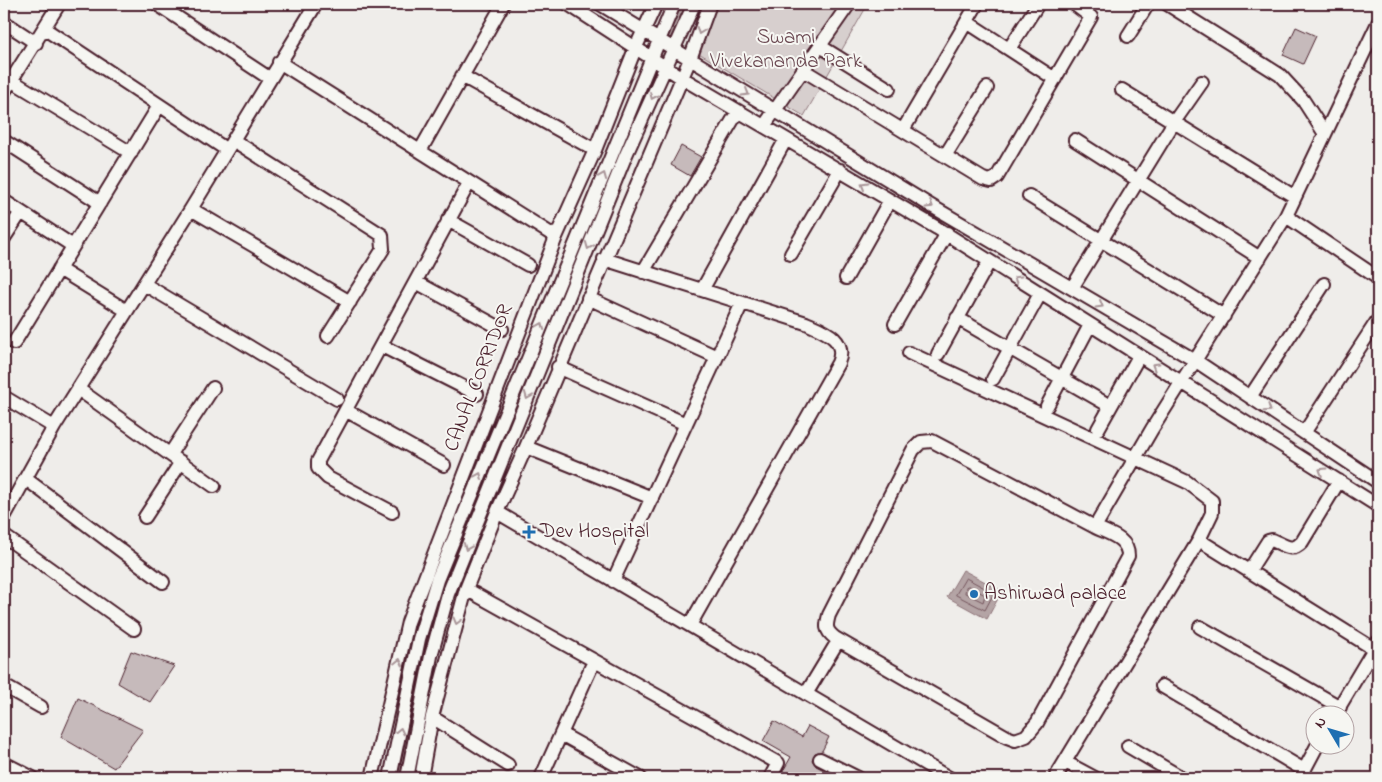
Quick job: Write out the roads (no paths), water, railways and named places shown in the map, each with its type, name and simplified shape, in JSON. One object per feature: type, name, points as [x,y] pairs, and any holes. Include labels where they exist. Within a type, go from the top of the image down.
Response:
[{"type":"street","points":[[4,92],[8,78],[36,43],[59,4]]},
{"type":"street","points":[[157,4],[269,78]]},
{"type":"street","points":[[4,517],[78,388],[191,209],[269,78],[316,4]]},
{"type":"street","points":[[420,150],[504,4]]},
{"type":"street","points":[[568,4],[682,78],[947,234],[1378,506]]},
{"type":"street","points":[[600,4],[933,207],[1196,361],[1378,482]]},
{"type":"street","name":"CANAL CORRIDOR","points":[[372,778],[408,622],[556,237],[595,150],[635,49],[656,4]]},
{"type":"street","points":[[390,778],[420,639],[434,588],[674,4]]},
{"type":"street","points":[[407,778],[431,656],[448,594],[625,157],[694,4]]},
{"type":"street","points":[[421,778],[432,717],[466,589],[558,367],[690,59],[710,4]]},
{"type":"street","points":[[764,126],[849,4]]},
{"type":"street","points":[[903,130],[977,4]]},
{"type":"street","points":[[1009,49],[1038,4]]},
{"type":"street","points":[[803,70],[983,179],[994,180],[1091,17],[1074,4]]},
{"type":"street","points":[[1128,36],[1148,4]]},
{"type":"street","points":[[1167,4],[1280,75],[1303,100],[1325,134]]},
{"type":"street","points":[[4,22],[36,43]]},
{"type":"street","points":[[967,22],[1055,79]]},
{"type":"street","points":[[1095,526],[1181,382],[1286,216],[1378,24]]},
{"type":"street","points":[[44,30],[159,106],[230,145],[382,235],[383,249],[328,336]]},
{"type":"street","points":[[820,46],[888,88]]},
{"type":"street","points":[[280,62],[556,237]]},
{"type":"street","points":[[462,76],[595,150]]},
{"type":"street","points":[[8,78],[131,153]]},
{"type":"street","points":[[1072,288],[1174,122],[1202,82]]},
{"type":"street","points":[[945,156],[986,88]]},
{"type":"street","points":[[1122,90],[1295,197]]},
{"type":"street","points":[[14,344],[159,106]]},
{"type":"street","points":[[643,272],[738,111]]},
{"type":"street","points":[[702,290],[786,139]]},
{"type":"street","points":[[1075,140],[1260,258]]},
{"type":"street","points":[[4,141],[100,203]]},
{"type":"street","points":[[791,254],[840,170]]},
{"type":"street","points":[[392,512],[328,478],[318,468],[318,461],[347,411],[469,183]]},
{"type":"street","points":[[1029,196],[1224,316]]},
{"type":"street","points":[[846,278],[890,200]]},
{"type":"street","points":[[4,201],[74,246]]},
{"type":"street","points":[[191,209],[350,302]]},
{"type":"street","points":[[4,238],[21,212]]},
{"type":"street","points":[[1286,216],[1378,278]]},
{"type":"street","points":[[448,220],[528,266]]},
{"type":"street","points":[[895,324],[947,234]]},
{"type":"street","points":[[604,260],[806,323],[828,334],[840,345],[842,354],[690,625]]},
{"type":"street","points":[[938,354],[989,262]]},
{"type":"street","points":[[59,269],[126,311]]},
{"type":"street","points":[[416,282],[502,329]]},
{"type":"street","points":[[144,284],[337,399]]},
{"type":"street","points":[[1250,397],[1324,284]]},
{"type":"street","points":[[993,379],[1040,294]]},
{"type":"street","points":[[588,298],[717,357]]},
{"type":"street","points":[[613,581],[742,303]]},
{"type":"street","points":[[957,318],[1110,406]]},
{"type":"street","points":[[1304,433],[1377,321]]},
{"type":"street","points":[[1047,406],[1090,325]]},
{"type":"street","points":[[382,346],[477,394]]},
{"type":"street","points":[[909,353],[1187,482],[1212,501],[1212,513],[1198,540],[1055,778]]},
{"type":"street","points":[[1098,429],[1139,356]]},
{"type":"street","points":[[558,367],[686,424]]},
{"type":"street","points":[[78,388],[214,486]]},
{"type":"street","points":[[170,454],[213,388]]},
{"type":"street","points":[[4,397],[54,428]]},
{"type":"street","points":[[347,411],[444,465]]},
{"type":"street","points":[[932,441],[1095,526],[1122,540],[1128,548],[1128,556],[1037,723],[1026,736],[1014,740],[1008,737],[838,640],[828,632],[826,626],[829,615],[913,450],[921,442],[932,441]]},
{"type":"street","points":[[526,448],[652,498]]},
{"type":"street","points":[[145,517],[181,462]]},
{"type":"street","points":[[26,480],[163,582]]},
{"type":"street","points":[[1249,571],[1268,542],[1272,540],[1290,549],[1297,548],[1339,481]]},
{"type":"street","points":[[497,512],[949,778]]},
{"type":"street","points":[[4,536],[134,629]]},
{"type":"street","points":[[1198,540],[1376,645],[1341,704]]},
{"type":"street","points":[[466,589],[778,763],[770,778]]},
{"type":"street","points":[[1200,628],[1325,704]]},
{"type":"street","points":[[806,694],[838,640]]},
{"type":"street","points":[[541,778],[594,661]]},
{"type":"street","points":[[4,686],[41,707]]},
{"type":"street","points":[[1162,686],[1302,774],[1313,754]]},
{"type":"street","points":[[432,717],[508,765]]},
{"type":"street","points":[[561,734],[640,778]]},
{"type":"street","points":[[1128,746],[1182,778]]},
{"type":"street","points":[[820,758],[858,778]]},
{"type":"street","points":[[1065,762],[1095,778]]},
{"type":"street","points":[[4,763],[33,778]]},
{"type":"water","name":"Ashirwad palace","points":[[963,570],[1002,591],[987,619],[947,597]]},
{"type":"waterway","points":[[672,34],[686,4]]},
{"type":"waterway","points":[[472,511],[561,299]]},
{"type":"waterway","points":[[397,778],[433,611]]},
{"type":"place","name":"Dev Hospital","points":[[529,532]]},
{"type":"place","name":"Ashirwad palace","points":[[974,594]]},
{"type":"park label","name":"Swami Vivekananda Park","points":[[786,50]]}]
